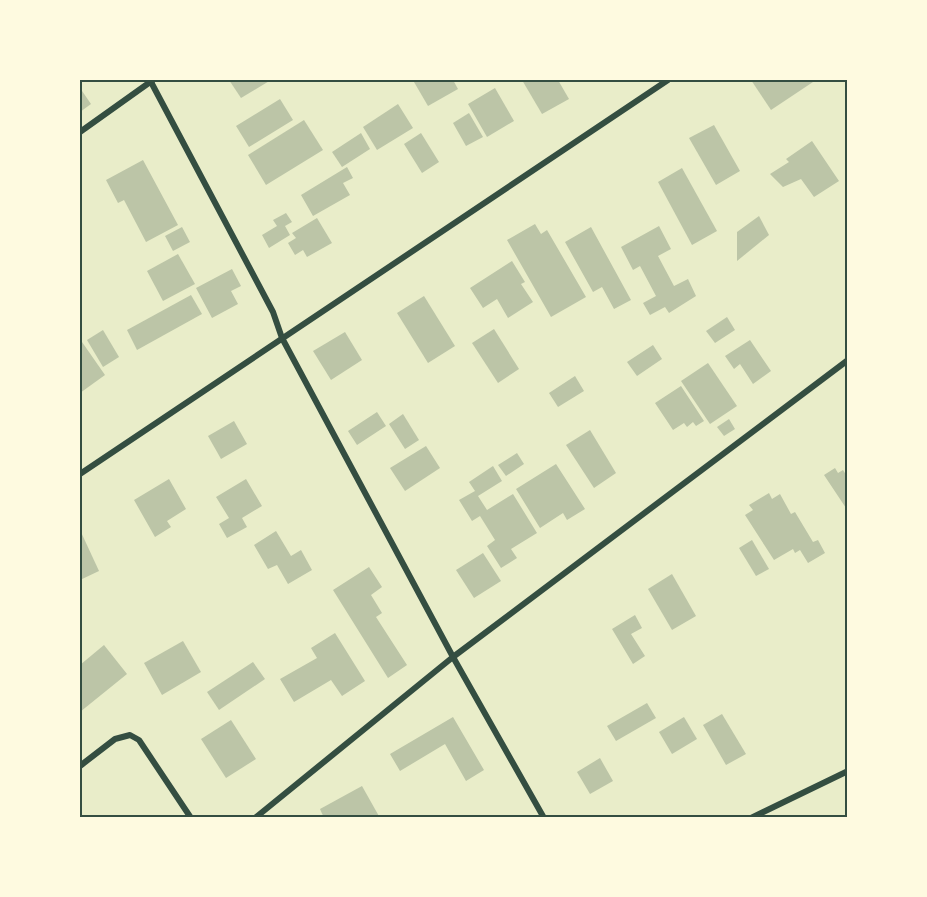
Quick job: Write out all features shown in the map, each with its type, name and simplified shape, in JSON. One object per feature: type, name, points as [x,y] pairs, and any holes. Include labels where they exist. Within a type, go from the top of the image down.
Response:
[{"type":"street","points":[[80,474],[668,80]]},
{"type":"street","points":[[80,132],[152,81],[273,312],[282,338],[453,657],[544,818]]},
{"type":"street","points":[[255,818],[453,657],[848,360]]},
{"type":"street","points":[[80,766],[115,739],[130,735],[139,741],[191,818]]},
{"type":"street","points":[[751,818],[848,771]]},
{"type":"building","points":[[229,80],[271,80],[241,98]]},
{"type":"building","points":[[453,80],[458,89],[428,106],[414,82]]},
{"type":"building","points":[[522,80],[558,80],[569,99],[542,114]]},
{"type":"building","points":[[751,80],[816,80],[771,110]]},
{"type":"building","points":[[80,88],[91,104],[80,112]]},
{"type":"building","points":[[495,88],[514,121],[487,137],[468,104]]},
{"type":"building","points":[[280,99],[293,120],[249,147],[236,126]]},
{"type":"building","points":[[398,104],[413,128],[377,150],[363,127]]},
{"type":"building","points":[[469,113],[483,137],[466,146],[453,123]]},
{"type":"building","points":[[304,120],[323,150],[266,185],[248,155]]},
{"type":"building","points":[[714,125],[740,171],[716,185],[689,138]]},
{"type":"building","points":[[361,133],[370,149],[342,167],[332,152]]},
{"type":"building","points":[[421,133],[439,162],[422,173],[404,144]]},
{"type":"building","points":[[812,141],[839,181],[814,197],[801,179],[783,187],[770,174],[789,162],[786,159]]},
{"type":"building","points":[[143,160],[178,225],[146,242],[124,200],[118,203],[106,180]]},
{"type":"building","points":[[347,167],[353,178],[343,183],[350,195],[313,216],[301,195]]},
{"type":"building","points":[[682,168],[717,231],[692,245],[658,182]]},
{"type":"building","points":[[286,213],[292,222],[285,226],[290,235],[269,248],[262,235],[277,226],[273,220]]},
{"type":"building","points":[[759,216],[769,235],[737,261],[737,232]]},
{"type":"building","points":[[317,218],[332,243],[307,257],[303,250],[295,255],[288,243],[296,238],[292,233]]},
{"type":"building","points":[[535,224],[541,234],[547,230],[586,297],[551,317],[507,240]]},
{"type":"building","points":[[659,226],[671,249],[658,256],[674,286],[688,279],[696,296],[669,313],[665,307],[650,315],[643,303],[656,296],[640,266],[633,270],[621,247]]},
{"type":"building","points":[[182,227],[190,242],[173,251],[165,236]]},
{"type":"building","points":[[591,227],[631,300],[614,309],[602,287],[593,292],[565,242]]},
{"type":"building","points":[[178,254],[195,284],[163,301],[147,271]]},
{"type":"building","points":[[512,261],[525,282],[521,284],[533,302],[508,318],[497,299],[483,308],[470,288]]},
{"type":"building","points":[[232,269],[241,286],[231,291],[238,304],[212,318],[196,288]]},
{"type":"building","points":[[191,295],[202,314],[137,350],[127,330]]},
{"type":"building","points":[[424,296],[455,346],[428,363],[397,313]]},
{"type":"building","points":[[727,317],[735,330],[715,343],[706,331]]},
{"type":"building","points":[[494,329],[519,369],[498,383],[472,343]]},
{"type":"building","points":[[103,330],[119,357],[103,367],[87,340]]},
{"type":"building","points":[[345,332],[362,360],[331,380],[313,351]]},
{"type":"building","points":[[750,340],[771,371],[753,384],[740,364],[734,369],[725,356]]},
{"type":"building","points":[[82,342],[105,375],[80,393],[80,343]]},
{"type":"building","points":[[653,345],[662,359],[637,376],[627,362]]},
{"type":"building","points":[[708,363],[737,406],[710,424],[681,381]]},
{"type":"building","points":[[575,376],[584,391],[558,407],[549,393]]},
{"type":"building","points":[[681,386],[704,421],[696,426],[693,422],[687,427],[684,423],[673,430],[655,403]]},
{"type":"building","points":[[377,412],[386,426],[357,445],[348,431]]},
{"type":"building","points":[[403,414],[419,440],[405,449],[389,424]]},
{"type":"building","points":[[729,419],[735,429],[724,436],[717,427]]},
{"type":"building","points":[[234,421],[247,444],[221,459],[208,436]]},
{"type":"building","points":[[590,430],[616,473],[594,488],[566,445]]},
{"type":"building","points":[[426,446],[440,468],[405,491],[390,468]]},
{"type":"building","points":[[517,453],[524,464],[506,476],[498,465]]},
{"type":"building","points":[[556,464],[585,509],[567,520],[563,513],[540,528],[516,489]]},
{"type":"building","points":[[493,466],[502,481],[478,496],[487,510],[513,494],[537,533],[511,549],[517,558],[501,568],[487,546],[495,540],[480,516],[472,521],[459,500],[475,491],[469,482]]},
{"type":"building","points":[[835,468],[838,473],[843,470],[848,478],[848,511],[824,475]]},
{"type":"building","points":[[169,479],[186,509],[167,521],[171,527],[155,537],[134,500]]},
{"type":"building","points":[[246,479],[262,506],[242,518],[247,527],[227,538],[219,524],[229,518],[216,497]]},
{"type":"building","points":[[769,493],[772,499],[780,494],[791,514],[795,512],[813,542],[818,540],[825,553],[808,563],[800,550],[795,553],[793,549],[774,560],[745,515],[753,510],[749,505]]},
{"type":"building","points":[[80,530],[99,571],[80,580]]},
{"type":"building","points":[[276,531],[291,556],[301,550],[312,570],[288,584],[277,565],[268,569],[254,545]]},
{"type":"building","points":[[752,540],[769,569],[756,576],[739,548]]},
{"type":"building","points":[[483,553],[501,581],[474,598],[456,570]]},
{"type":"building","points":[[369,567],[382,587],[371,595],[382,613],[376,617],[407,665],[388,678],[333,590]]},
{"type":"building","points":[[672,574],[696,616],[672,630],[648,589]]},
{"type":"building","points":[[635,615],[642,628],[631,634],[645,656],[633,664],[612,629]]},
{"type":"building","points":[[335,633],[365,681],[342,696],[331,680],[294,702],[280,679],[317,658],[311,648]]},
{"type":"building","points":[[183,641],[201,672],[162,695],[144,663]]},
{"type":"building","points":[[104,645],[127,674],[80,712],[80,665]]},
{"type":"building","points":[[253,662],[265,679],[219,710],[207,692]]},
{"type":"building","points":[[647,703],[656,718],[616,741],[607,726]]},
{"type":"building","points":[[722,714],[746,754],[726,765],[703,725]]},
{"type":"building","points":[[453,717],[484,770],[466,781],[445,744],[400,771],[390,754]]},
{"type":"building","points":[[684,717],[697,739],[672,754],[659,732]]},
{"type":"building","points":[[231,720],[256,759],[226,778],[201,739]]},
{"type":"building","points":[[600,758],[613,781],[590,794],[577,772]]},
{"type":"building","points":[[362,786],[380,818],[324,818],[320,809]]}]
